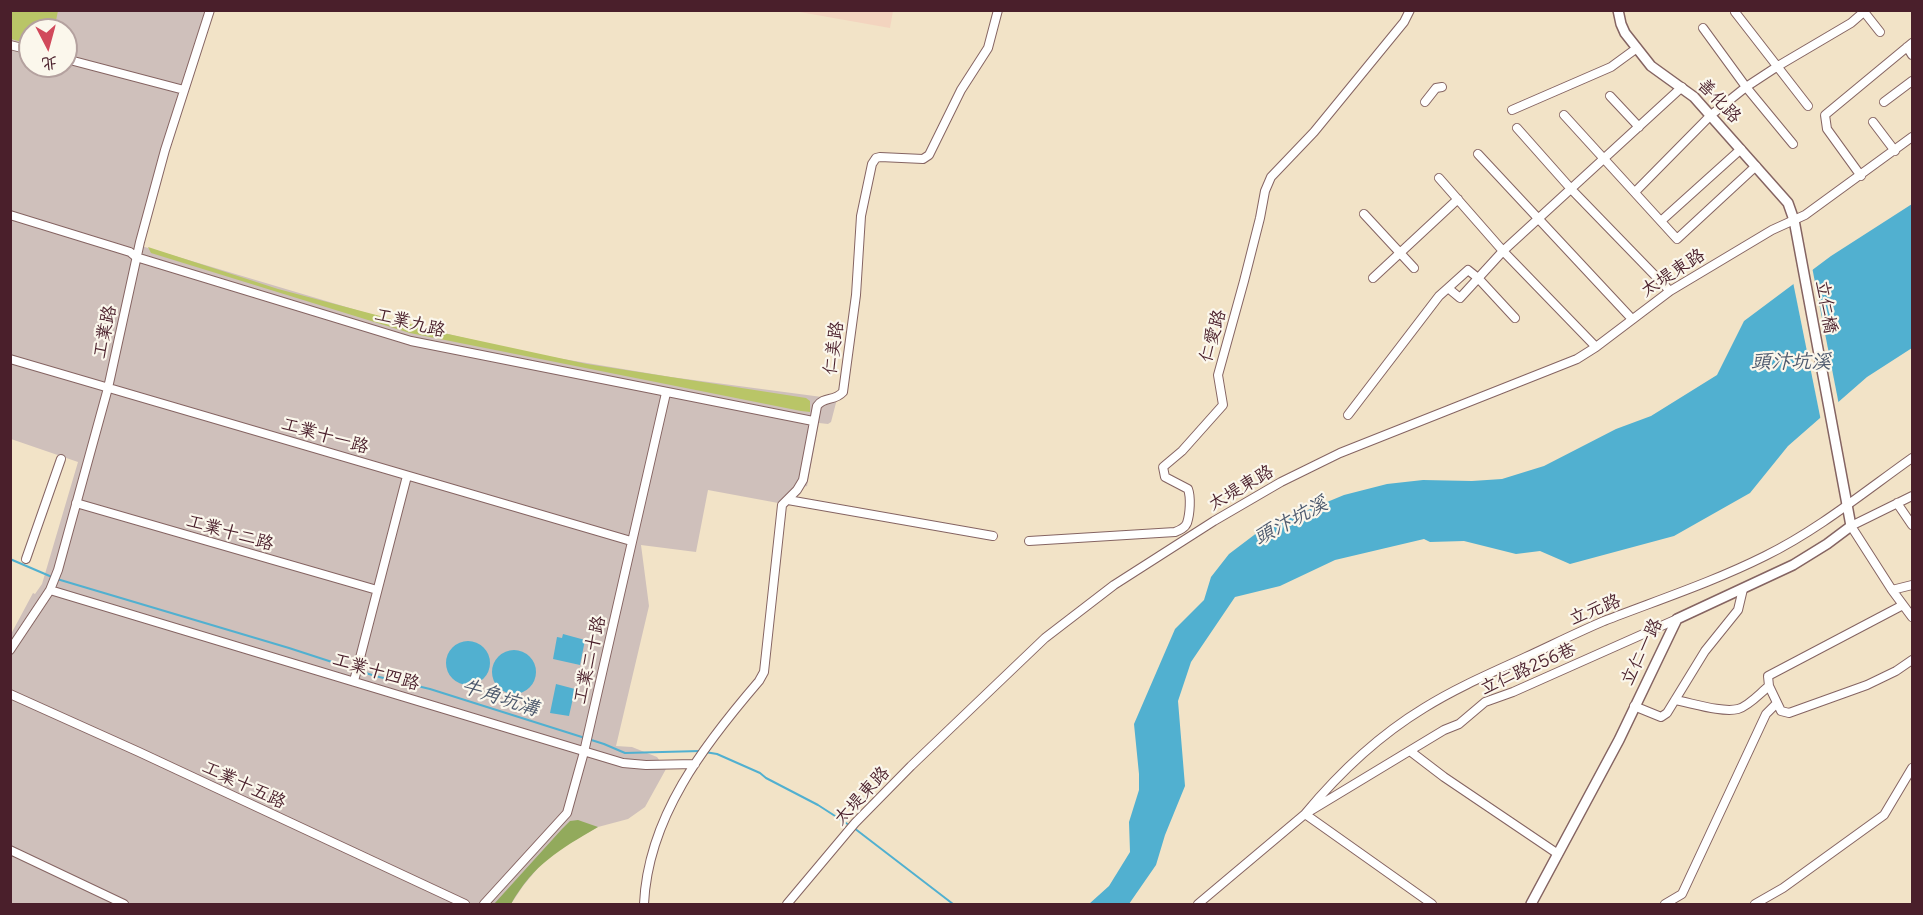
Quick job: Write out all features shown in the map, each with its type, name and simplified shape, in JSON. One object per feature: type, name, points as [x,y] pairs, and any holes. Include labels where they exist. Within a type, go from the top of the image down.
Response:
[{"type":"street","name":"工業路","points":[[10,650],[51,588],[58,570],[108,388],[136,257],[184,90],[210,10]]},
{"type":"street","name":"仁美路","points":[[644,904],[648,868],[655,842],[686,776],[712,738],[764,672],[782,505],[803,480],[818,403],[837,398],[843,392],[856,295],[861,216],[874,161],[880,157],[923,159],[929,155],[962,90],[988,48],[998,10]]},
{"type":"street","name":"仁愛路","points":[[1029,541],[1175,532],[1187,523],[1190,494],[1188,489],[1165,477],[1163,467],[1182,452],[1223,405],[1218,375],[1271,177],[1322,123],[1404,22],[1410,10]]},
{"type":"street","name":"善化路","points":[[1618,10],[1621,24],[1651,66],[1672,83],[1682,87],[1711,115],[1788,203],[1794,220]]},
{"type":"street","points":[[1736,12],[1808,106]]},
{"type":"street","points":[[1635,192],[1711,115],[1746,87],[1778,66],[1866,12],[1880,32]]},
{"type":"street","points":[[1703,28],[1792,144]]},
{"type":"street","points":[[1861,176],[1827,129],[1825,116],[1910,45],[1912,55]]},
{"type":"street","points":[[1512,110],[1611,67],[1637,48]]},
{"type":"street","points":[[78,62],[184,90]]},
{"type":"street","points":[[1884,102],[1912,81]]},
{"type":"street","points":[[1425,102],[1436,88],[1442,87]]},
{"type":"street","points":[[1448,288],[1460,298],[1503,251],[1682,87]]},
{"type":"street","points":[[1610,96],[1639,127]]},
{"type":"street","points":[[1564,115],[1677,239],[1756,166]]},
{"type":"street","points":[[1874,122],[1895,151]]},
{"type":"street","points":[[1517,128],[1572,190],[1670,291]]},
{"type":"street","name":"太堤東路","points":[[786,904],[855,823],[910,766],[1045,638],[1114,585],[1281,482],[1340,453],[1576,359],[1596,347],[1670,291],[1772,230],[1805,215],[1912,137]]},
{"type":"street","points":[[1662,221],[1741,149]]},
{"type":"street","points":[[1478,154],[1632,318]]},
{"type":"street","points":[[1439,178],[1503,251],[1596,347]]},
{"type":"street","points":[[1373,278],[1458,199]]},
{"type":"street","points":[[1364,214],[1414,268]]},
{"type":"street","name":"工業九路","points":[[10,215],[130,252],[136,257],[411,341],[813,421]]},
{"type":"street","name":"立仁橋","points":[[1794,220],[1851,526]]},
{"type":"street","points":[[1348,415],[1439,296],[1468,270],[1479,278],[1515,318]]},
{"type":"street","name":"工業十一路","points":[[10,359],[631,541]]},
{"type":"street","name":"工業二十路","points":[[484,904],[567,813],[585,749],[666,393]]},
{"type":"street","name":"立元路","points":[[1305,814],[1333,781],[1381,738],[1447,695],[1589,627],[1680,593],[1762,558],[1846,506],[1912,458]]},
{"type":"street","points":[[26,559],[61,459]]},
{"type":"street","points":[[354,679],[407,476]]},
{"type":"street","name":"立仁一路","points":[[1531,904],[1619,740],[1677,619],[1793,565],[1851,526],[1912,496]]},
{"type":"street","points":[[788,500],[993,536]]},
{"type":"street","points":[[1897,503],[1912,525]]},
{"type":"street","name":"工業十二路","points":[[76,504],[376,591]]},
{"type":"street","points":[[1851,526],[1912,618]]},
{"type":"street","points":[[1892,590],[1912,585]]},
{"type":"street","name":"工業十四路","points":[[51,588],[635,765],[697,762]]},
{"type":"street","points":[[1634,706],[1661,717],[1667,713],[1705,651],[1738,610],[1743,589]]},
{"type":"street","points":[[1903,605],[1768,676],[1776,704],[1781,711],[1789,713],[1867,685],[1896,671],[1912,660]]},
{"type":"street","name":"立仁路256巷","points":[[1305,814],[1444,730],[1459,724],[1485,702],[1513,692],[1677,619]]},
{"type":"street","points":[[1675,700],[1736,710],[1770,686]]},
{"type":"street","name":"工業十五路","points":[[10,694],[465,904]]},
{"type":"street","points":[[1665,904],[1682,894],[1766,714],[1776,704]]},
{"type":"street","points":[[1410,751],[1444,777],[1558,854]]},
{"type":"street","points":[[1755,904],[1784,888],[1884,815],[1912,768]]},
{"type":"street","points":[[1198,904],[1305,814],[1432,904]]},
{"type":"street","points":[[10,850],[124,904]]},
{"type":"shaded area","points":[[893,10],[890,28],[794,11]]},
{"type":"shaded area","points":[[11,11],[209,11],[138,245],[390,320],[527,353],[671,377],[837,399],[831,422],[819,423],[807,486],[803,487],[789,505],[708,490],[696,552],[641,545],[649,606],[616,746],[632,747],[657,757],[666,769],[645,807],[628,819],[598,827],[561,848],[542,863],[511,904],[11,904],[10,636],[33,593],[35,594],[42,584],[78,462],[11,439]]},
{"type":"green space","points":[[11,10],[58,11],[57,18],[18,18],[18,41],[11,39]]},
{"type":"green space","points":[[148,247],[278,289],[448,334],[587,364],[806,398],[810,401],[810,412],[410,333],[151,253]]},
{"type":"green space","points":[[578,820],[598,827],[548,859],[529,878],[511,904],[494,904],[570,821]]},
{"type":"water","name":"頭汴坑溪","points":[[1912,204],[1912,348],[1867,377],[1788,446],[1750,493],[1674,536],[1570,564],[1540,551],[1516,554],[1464,541],[1430,542],[1424,539],[1335,560],[1280,586],[1235,597],[1191,662],[1178,701],[1185,786],[1165,835],[1156,865],[1129,904],[1089,904],[1109,886],[1130,852],[1129,822],[1139,790],[1134,724],[1175,629],[1204,600],[1211,577],[1229,554],[1262,529],[1344,495],[1387,484],[1423,480],[1502,479],[1544,466],[1616,429],[1651,416],[1717,375],[1744,321],[1831,256]]},
{"type":"water","points":[[563,634],[585,640],[580,665],[553,659],[557,637],[562,638]]},
{"type":"water","points":[[468,641],[484,647],[490,663],[484,679],[468,685],[452,679],[446,663],[452,647]]},
{"type":"water","points":[[514,650],[530,656],[536,672],[530,688],[514,694],[498,688],[492,672],[498,656]]},
{"type":"water","points":[[556,684],[575,689],[569,716],[550,713]]},
{"type":"pier","points":[[1812,267],[1839,405],[1821,421],[1793,282]]},
{"type":"waterway","name":"牛角坑溝","points":[[10,559],[52,577]]},
{"type":"waterway","name":"牛角坑溝","points":[[57,579],[375,676],[430,689],[604,744],[625,753],[700,751]]},
{"type":"waterway","name":"牛角坑溝","points":[[705,752],[717,754],[760,773],[849,825]]},
{"type":"waterway","name":"牛角坑溝","points":[[854,828],[953,904]]}]
